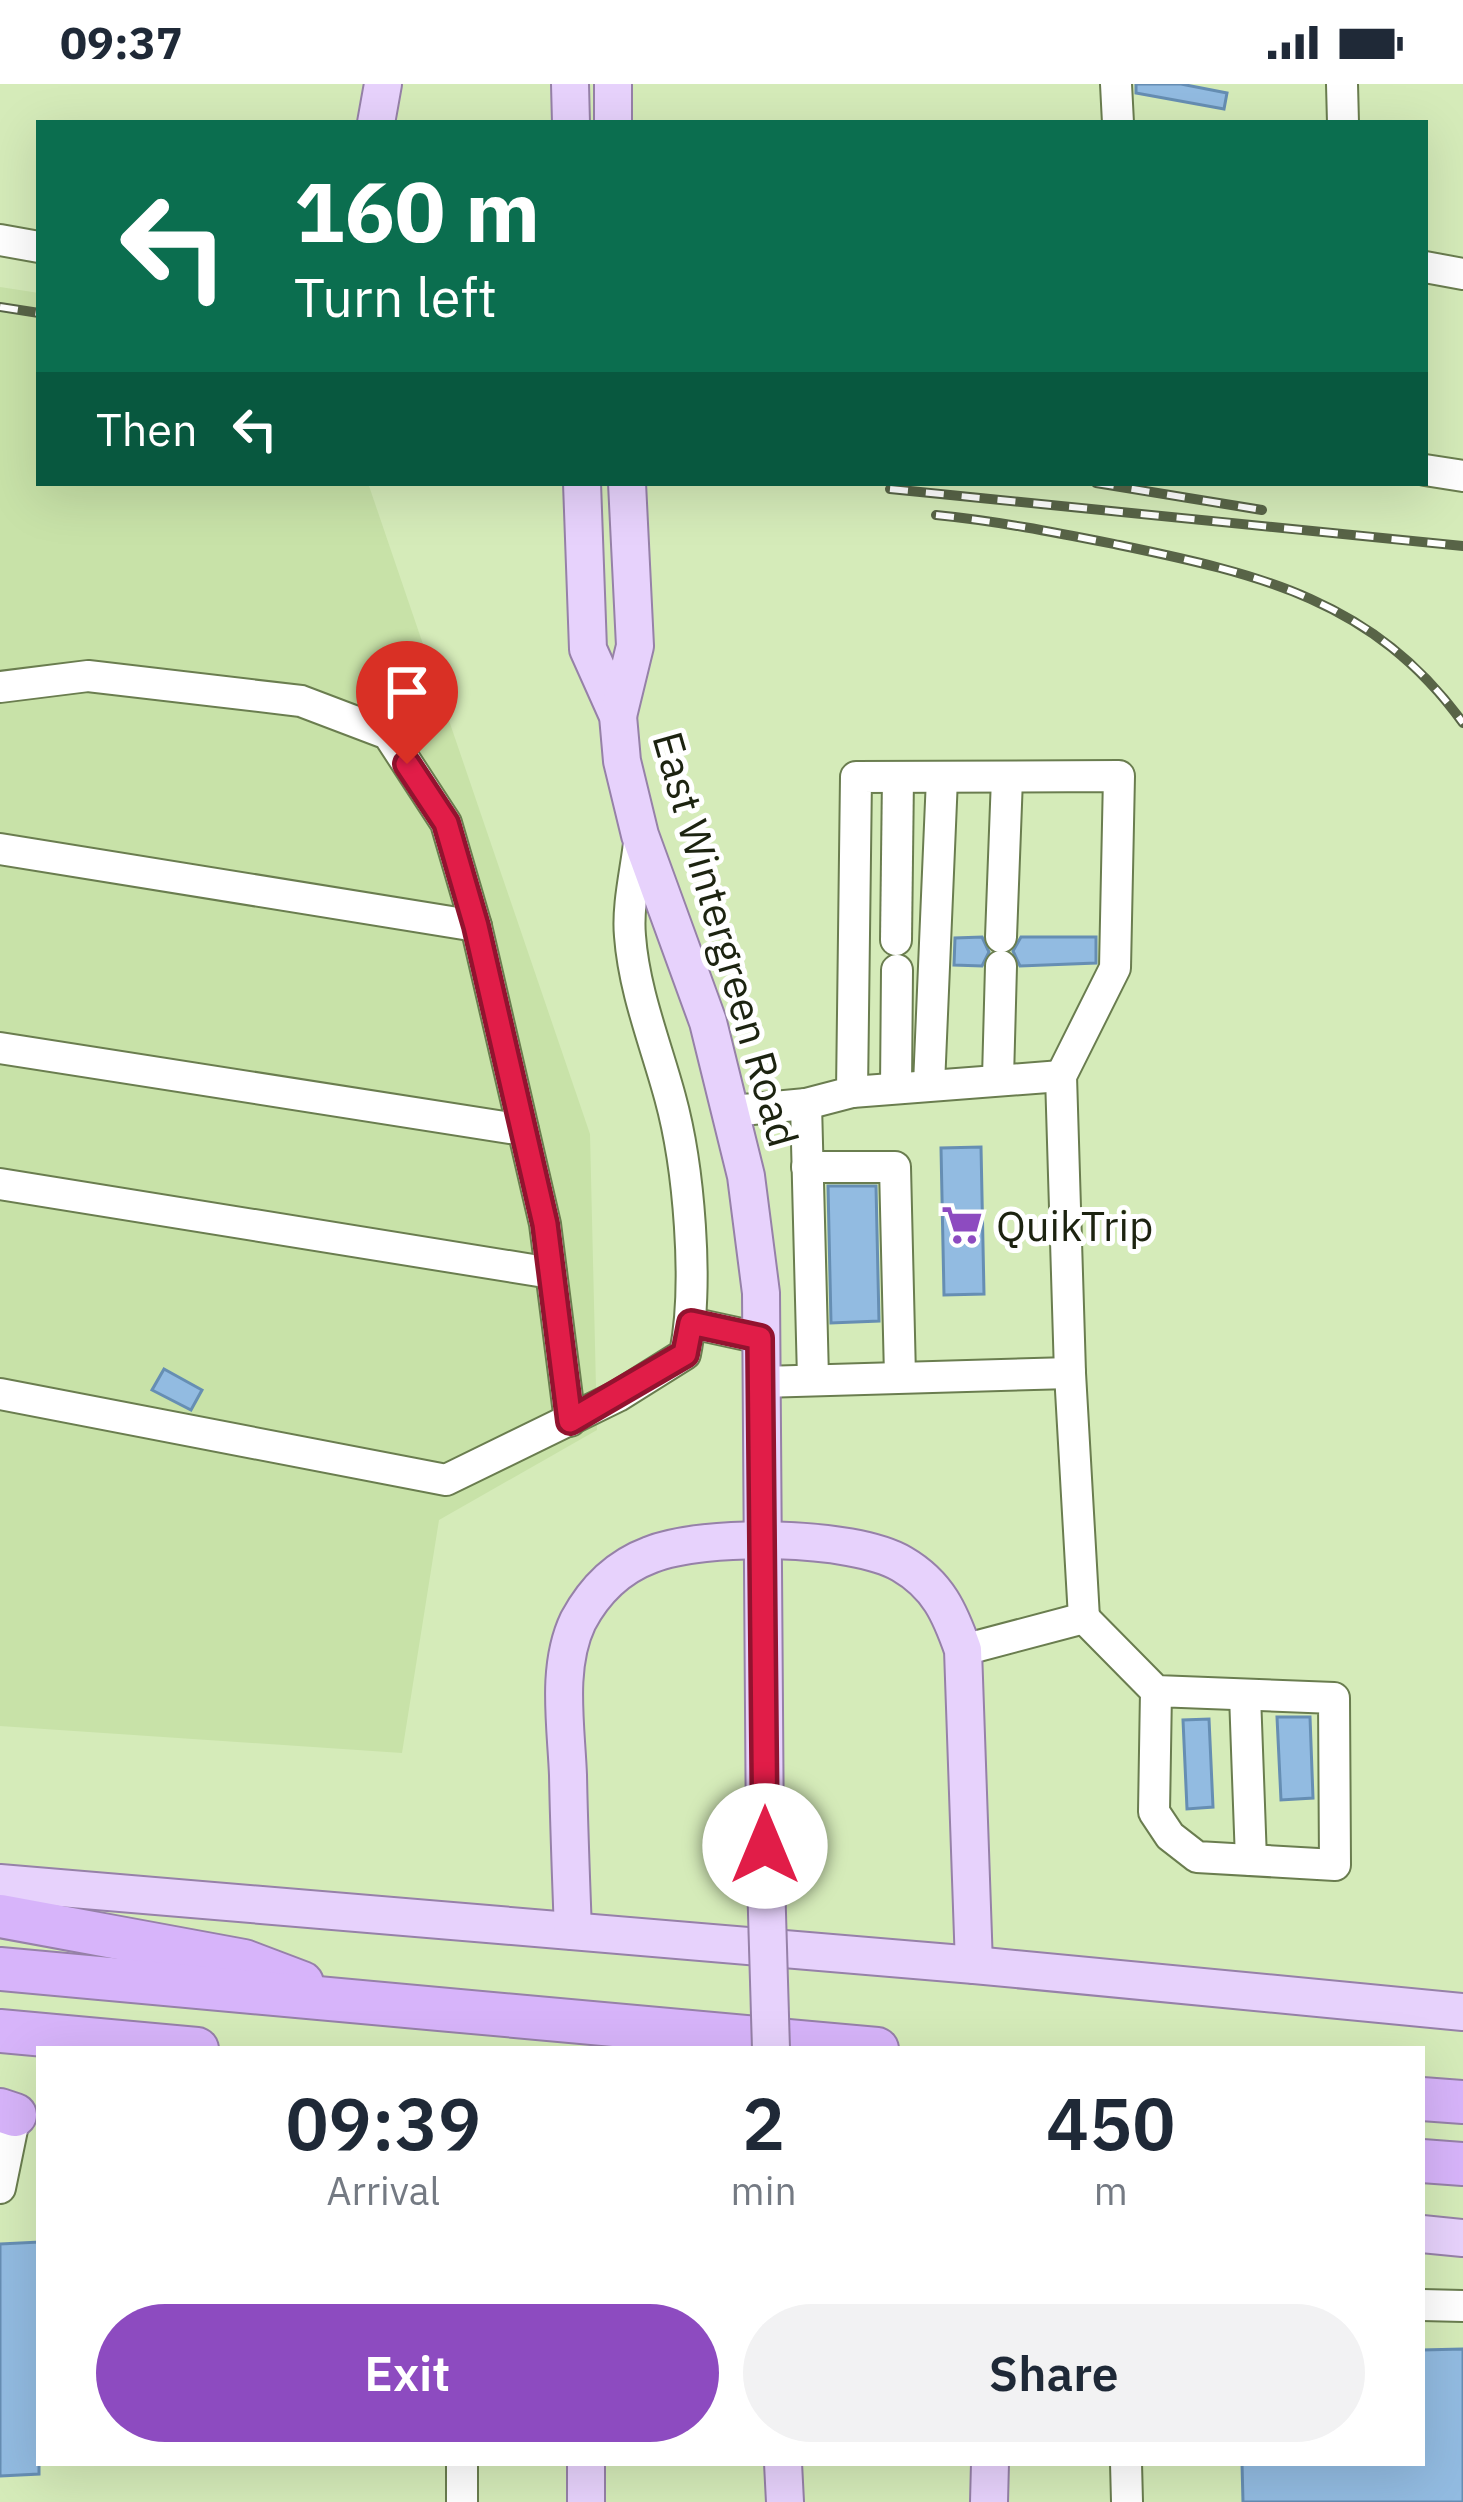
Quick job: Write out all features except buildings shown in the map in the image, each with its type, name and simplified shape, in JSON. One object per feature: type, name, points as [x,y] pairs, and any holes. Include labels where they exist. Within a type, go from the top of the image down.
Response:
[{"type":"highway","points":[[0,1916],[244,1961],[347,2001]]},
{"type":"highway","points":[[0,1969],[844,2046]]},
{"type":"highway","points":[[0,2031],[164,2046]]},
{"type":"highway","points":[[1425,2098],[1463,2102]]},
{"type":"highway","points":[[1425,2161],[1463,2164]]},
{"type":"main road","points":[[376,120],[382,84]]},
{"type":"main road","points":[[570,84],[571,120]]},
{"type":"main road","points":[[613,84],[613,120]]},
{"type":"main road","points":[[582,486],[588,649],[617,716]]},
{"type":"main road","points":[[617,716],[634,646],[627,486]]},
{"type":"main road","name":"East Wintergreen Road","points":[[617,716],[622,761],[640,835],[708,1022],[732,1111],[758,1269],[771,2046]]},
{"type":"main road","points":[[573,1930],[565,1687],[569,1646],[598,1592],[646,1556],[685,1546],[764,1541],[856,1548],[901,1563],[941,1595],[964,1650],[974,1965]]},
{"type":"main road","points":[[0,1883],[974,1965],[1463,2012]]},
{"type":"main road","points":[[1425,2234],[1463,2238]]},
{"type":"main road","points":[[586,2466],[586,2502]]},
{"type":"main road","points":[[783,2466],[785,2502]]},
{"type":"main road","points":[[989,2502],[990,2466]]},
{"type":"street","points":[[1116,84],[1118,120]]},
{"type":"street","points":[[1342,84],[1343,120]]},
{"type":"street","points":[[0,240],[36,246]]},
{"type":"street","points":[[1428,268],[1463,274]]},
{"type":"street","points":[[1428,470],[1463,476]]},
{"type":"street","points":[[0,687],[88,676],[254,695],[301,701],[388,734],[446,823],[476,926],[545,1224],[570,1421]]},
{"type":"street","points":[[851,1093],[856,777],[1119,776],[1115,968],[1061,1076],[1070,1373],[1084,1618],[1156,1691],[1334,1698],[1334,1865],[1197,1857],[1170,1836],[1154,1812],[1156,1691]]},
{"type":"street","points":[[896,1088],[898,777]]},
{"type":"street","points":[[929,1085],[942,778]]},
{"type":"street","points":[[998,1078],[1007,778]]},
{"type":"street","points":[[0,1394],[446,1480],[570,1421],[685,1354],[691,1323],[689,1247],[672,1102],[646,1016],[629,934],[640,835]]},
{"type":"street","points":[[0,849],[476,926]]},
{"type":"street","points":[[0,1048],[523,1130]]},
{"type":"street","points":[[732,1111],[896,1088],[1061,1076]]},
{"type":"street","points":[[806,1104],[813,1378]]},
{"type":"street","points":[[807,1167],[895,1167],[900,1376]]},
{"type":"street","points":[[0,1184],[551,1273]]},
{"type":"street","points":[[691,1323],[760,1338]]},
{"type":"street","points":[[759,1382],[1070,1373]]},
{"type":"street","points":[[964,1650],[1084,1618]]},
{"type":"street","points":[[1245,1694],[1252,1860]]},
{"type":"street","points":[[0,2188],[14,2114]]},
{"type":"street","points":[[1425,2305],[1463,2306]]},
{"type":"street","points":[[462,2466],[462,2502]]},
{"type":"street","points":[[1126,2466],[1127,2502]]},
{"type":"shaded area","points":[[0,287],[36,293],[36,486],[369,486],[590,1134],[597,1430],[439,1520],[402,1753],[0,1726]]},
{"type":"railway","points":[[0,307],[36,313]]},
{"type":"railway","points":[[1114,486],[1262,510]]},
{"type":"railway","points":[[890,489],[1463,546]]},
{"type":"railway","points":[[936,515],[1170,556],[1310,599],[1391,647],[1463,723]]},
{"type":"place","name":"QuikTrip","points":[[962,1225]]},
{"type":"route","points":[[407,764],[446,823],[476,926],[545,1224],[570,1421],[685,1354],[691,1323],[760,1338],[765,1846]]}]
